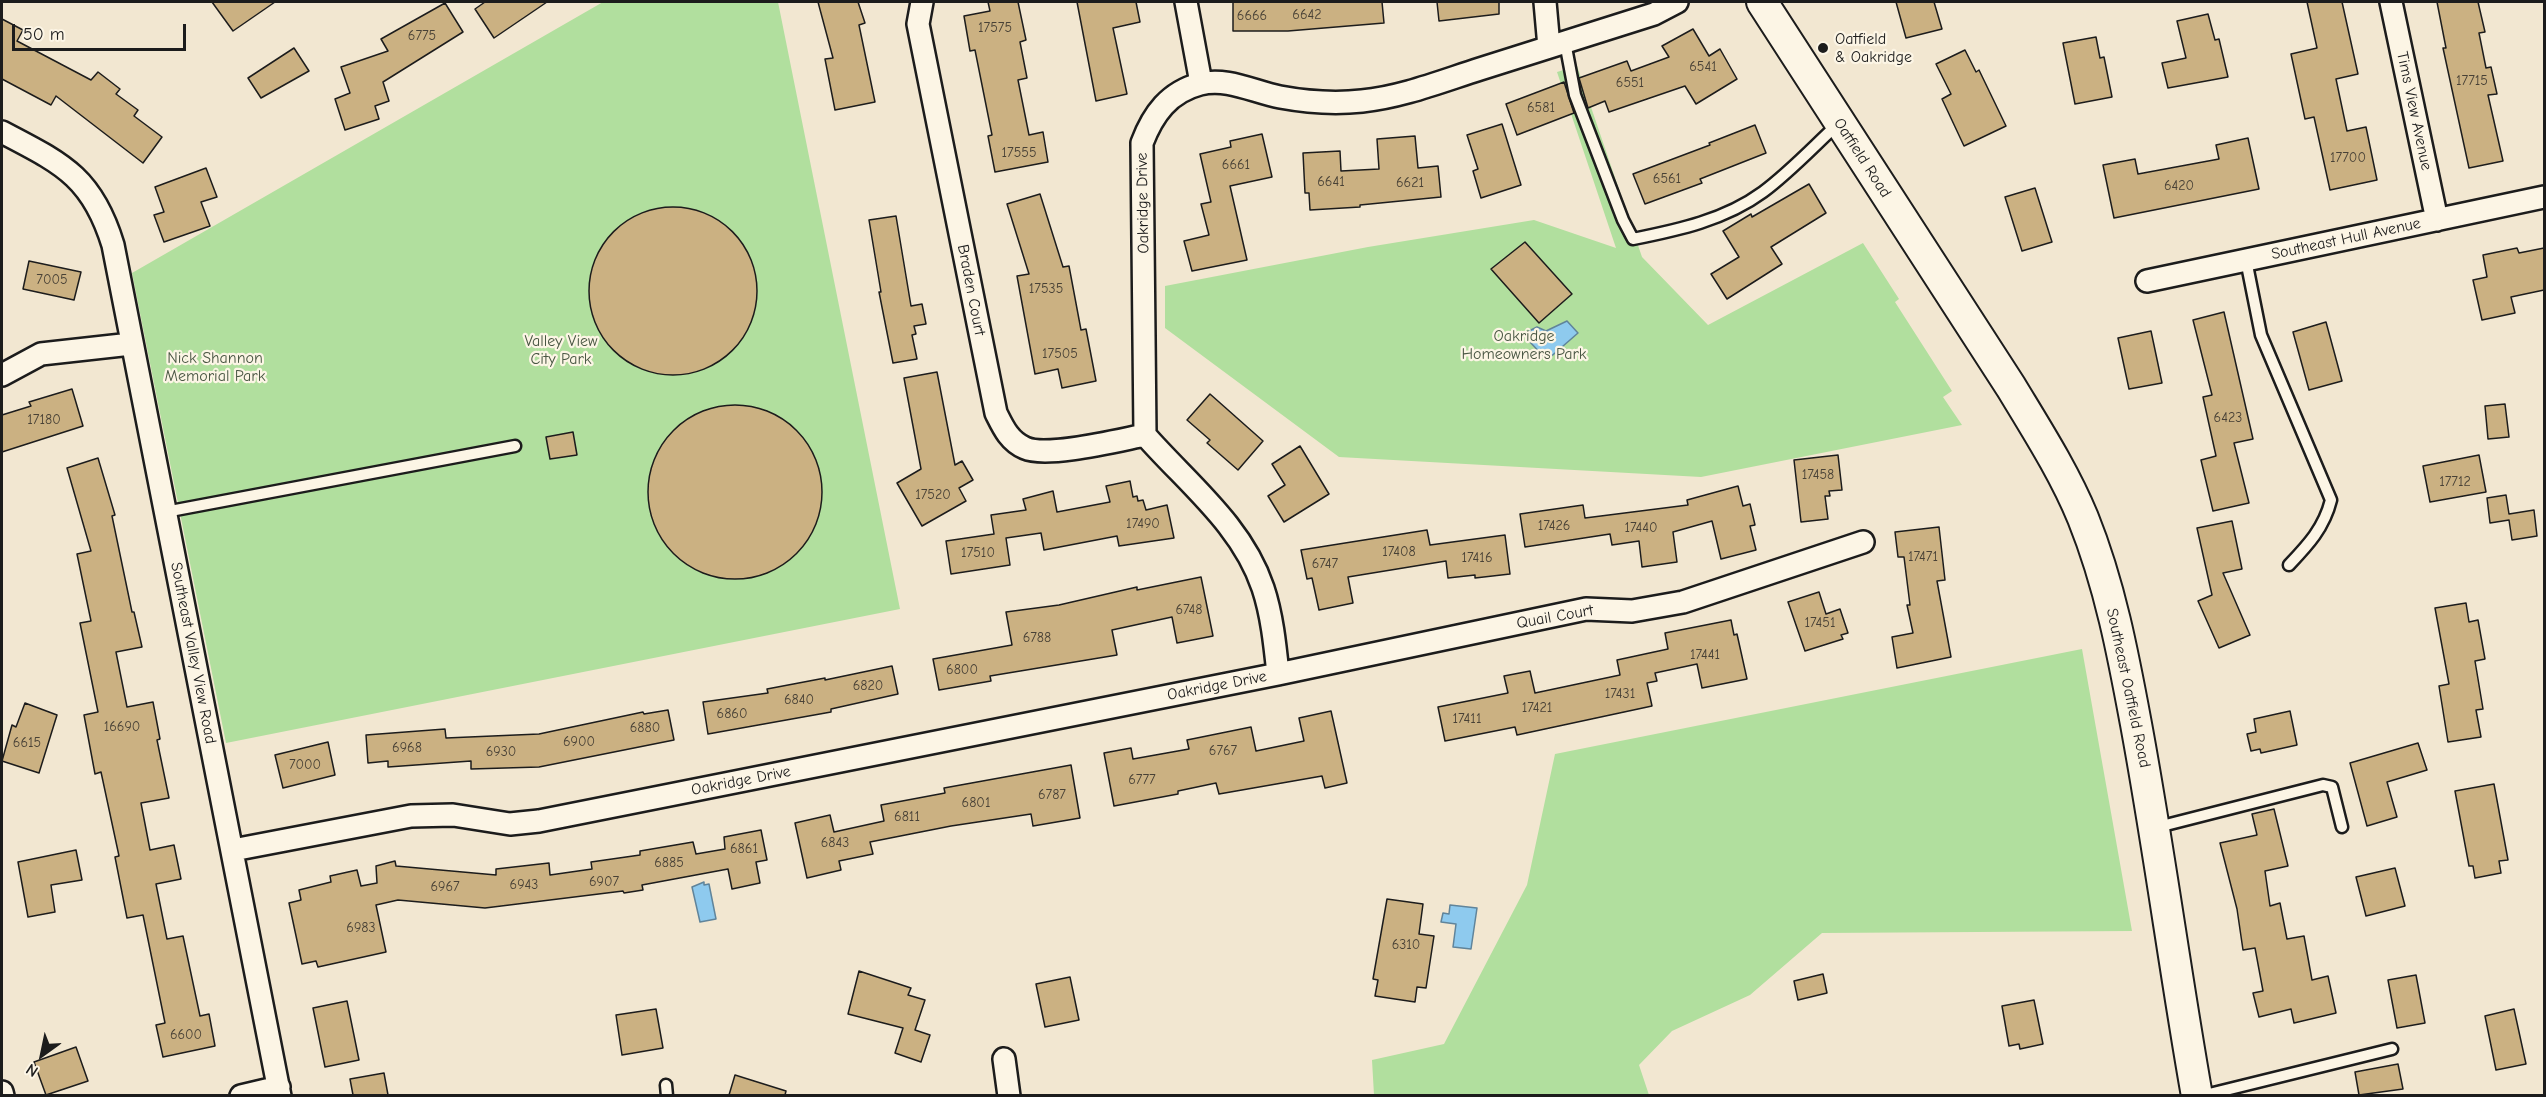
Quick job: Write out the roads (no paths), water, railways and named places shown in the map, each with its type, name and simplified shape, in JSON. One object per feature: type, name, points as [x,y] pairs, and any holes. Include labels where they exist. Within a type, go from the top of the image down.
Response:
[{"type":"main road","name":"Oatfield Road","points":[[1762,2],[1964,314]]},
{"type":"main road","name":"Southeast Oatfield Road","points":[[1964,314],[2046,446],[2083,519],[2105,580],[2119,639],[2154,828],[2199,1095]]},
{"type":"street","name":"Braden Court","points":[[922,2],[918,24],[996,413],[1005,434],[1025,449],[1050,452],[1145,435]]},
{"type":"street","points":[[1186,2],[1201,83]]},
{"type":"street","points":[[1545,2],[1557,45]]},
{"type":"street","name":"Oakridge Drive","points":[[233,850],[411,816],[453,815],[510,824],[539,821],[1278,674],[1273,631],[1263,587],[1252,564],[1210,503],[1145,435],[1142,143],[1150,122],[1163,104],[1181,91],[1201,83],[1228,83],[1278,96],[1311,101],[1364,101],[1392,96],[1654,14],[1677,2]]},
{"type":"street","name":"Tims View Avenue","points":[[2391,2],[2437,220]]},
{"type":"street","name":"Southeast Valley View Road","points":[[2,132],[56,160],[71,172],[92,196],[106,224],[280,1091]]},
{"type":"street","name":"Southeast Hull Avenue","points":[[2147,282],[2544,197]]},
{"type":"street","points":[[2,375],[41,354],[131,344]]},
{"type":"street","name":"Quail Court","points":[[1278,674],[1586,609],[1632,611],[1683,602],[1863,542]]},
{"type":"street","points":[[1004,1059],[1008,1095]]},
{"type":"street","points":[[241,1095],[280,1091]]},
{"type":"lane","points":[[1557,45],[1623,220],[1633,239],[1675,231],[1716,219],[1763,192],[1840,123]]},
{"type":"lane","points":[[2246,261],[2261,335],[2331,500],[2327,516],[2315,537],[2289,565]]},
{"type":"lane","points":[[165,512],[515,446]]},
{"type":"lane","points":[[2154,828],[2323,785],[2332,787],[2342,827]]},
{"type":"lane","points":[[2199,1095],[2392,1049]]},
{"type":"water","points":[[1567,321],[1578,333],[1547,360],[1529,341],[1529,331],[1537,327],[1546,331]]},
{"type":"water","points":[[704,882],[704,885],[709,884],[716,919],[700,922],[692,887]]},
{"type":"water","points":[[1450,905],[1477,908],[1471,949],[1453,947],[1456,924],[1441,922],[1443,913],[1449,914]]},
{"type":"place","name":"Oatfield & Oakridge","points":[[1823,48]]},
{"type":"park label","name":"Oakridge Homeowners Park","points":[[1524,345]]},
{"type":"park label","name":"Valley View City Park","points":[[561,350]]},
{"type":"park label","name":"Nick Shannon Memorial Park","points":[[215,367]]}]
